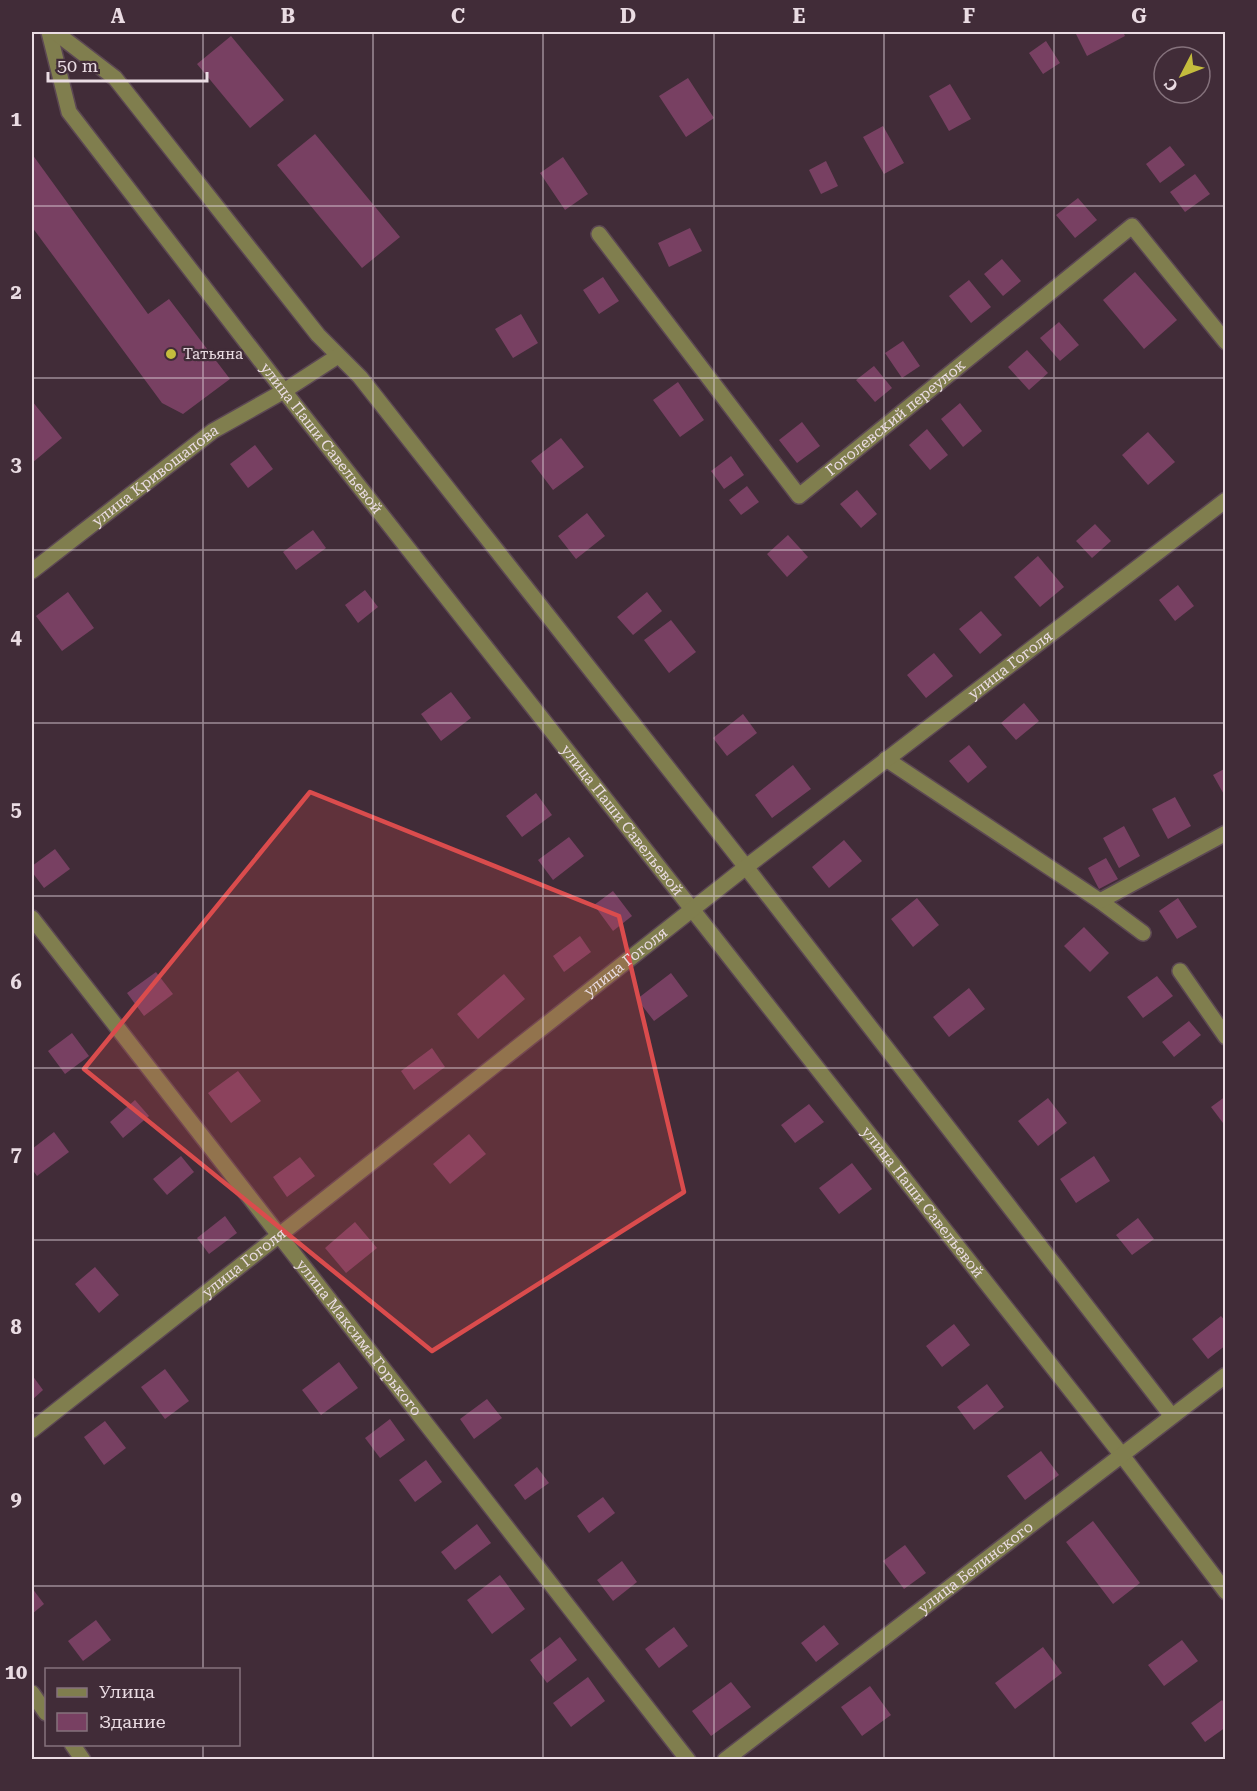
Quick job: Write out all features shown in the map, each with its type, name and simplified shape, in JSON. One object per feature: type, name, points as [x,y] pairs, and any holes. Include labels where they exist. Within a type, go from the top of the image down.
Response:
[{"type":"street","name":"улица Паши Савельевой","points":[[50,32],[69,112],[285,391],[1121,1454],[1226,1593]]},
{"type":"street","points":[[55,32],[115,78],[318,335],[360,377],[746,867],[1171,1415]]},
{"type":"street","name":"Гоголевский переулок","points":[[599,234],[799,495],[1132,226],[1226,342]]},
{"type":"street","name":"улица Кривощапова","points":[[32,570],[213,431],[285,391],[338,356]]},
{"type":"street","name":"улица Гоголя","points":[[32,1431],[277,1235],[746,867],[1226,500]]},
{"type":"street","points":[[886,759],[1100,901],[1143,933]]},
{"type":"street","points":[[1100,901],[1226,833]]},
{"type":"street","name":"улица Максима Горького","points":[[32,918],[688,1760]]},
{"type":"street","points":[[1180,971],[1226,1037]]},
{"type":"street","name":"улица Белинского","points":[[725,1760],[1226,1375]]},
{"type":"street","points":[[32,1693],[45,1712]]},
{"type":"street","points":[[73,1746],[83,1760]]},
{"type":"highlighted area","points":[[310,792],[619,916],[684,1192],[432,1351],[84,1069]]},
{"type":"building","points":[[1075,32],[1123,32],[1125,36],[1087,56]]},
{"type":"building","points":[[231,36],[284,100],[250,128],[197,64]]},
{"type":"building","points":[[1046,41],[1060,63],[1043,74],[1029,53]]},
{"type":"building","points":[[688,78],[714,118],[686,137],[659,96]]},
{"type":"building","points":[[950,84],[971,119],[949,131],[929,96]]},
{"type":"building","points":[[883,126],[904,163],[884,174],[863,137]]},
{"type":"building","points":[[315,134],[400,237],[362,268],[277,165]]},
{"type":"building","points":[[1170,146],[1185,165],[1160,183],[1146,164]]},
{"type":"building","points":[[32,154],[148,314],[169,299],[230,379],[183,414],[162,403],[32,227]]},
{"type":"building","points":[[563,157],[588,194],[565,210],[540,173]]},
{"type":"building","points":[[826,161],[838,186],[821,194],[809,170]]},
{"type":"building","points":[[1195,174],[1210,194],[1185,212],[1170,192]]},
{"type":"building","points":[[1078,198],[1097,220],[1075,238],[1056,215]]},
{"type":"building","points":[[690,228],[702,251],[669,267],[658,243]]},
{"type":"building","points":[[1002,259],[1021,281],[1003,296],[984,274]]},
{"type":"building","points":[[1135,272],[1177,320],[1144,349],[1103,300]]},
{"type":"building","points":[[603,277],[619,301],[599,314],[583,290]]},
{"type":"building","points":[[969,280],[991,307],[971,323],[949,296]]},
{"type":"building","points":[[521,314],[538,343],[513,358],[495,329]]},
{"type":"building","points":[[1059,322],[1079,345],[1060,361],[1040,338]]},
{"type":"building","points":[[903,341],[920,366],[902,378],[885,353]]},
{"type":"building","points":[[1027,350],[1048,373],[1029,390],[1008,367]]},
{"type":"building","points":[[874,366],[892,388],[875,402],[856,380]]},
{"type":"building","points":[[678,382],[704,420],[680,437],[653,400]]},
{"type":"building","points":[[32,401],[62,438],[32,463]]},
{"type":"building","points":[[960,403],[982,431],[963,447],[941,419]]},
{"type":"building","points":[[802,422],[820,446],[797,463],[779,440]]},
{"type":"building","points":[[927,429],[948,455],[930,470],[909,445]]},
{"type":"building","points":[[1148,432],[1175,462],[1148,485],[1122,455]]},
{"type":"building","points":[[561,438],[584,467],[553,490],[531,461]]},
{"type":"building","points":[[255,445],[273,469],[248,488],[230,464]]},
{"type":"building","points":[[731,456],[744,475],[724,489],[711,471]]},
{"type":"building","points":[[747,486],[759,502],[741,515],[729,500]]},
{"type":"building","points":[[857,490],[877,514],[861,528],[840,504]]},
{"type":"building","points":[[587,513],[605,536],[576,559],[558,536]]},
{"type":"building","points":[[1095,524],[1111,541],[1092,558],[1076,541]]},
{"type":"building","points":[[313,530],[326,548],[296,570],[283,552]]},
{"type":"building","points":[[788,535],[808,557],[787,577],[767,554]]},
{"type":"building","points":[[1038,556],[1064,587],[1040,607],[1014,577]]},
{"type":"building","points":[[1178,585],[1194,606],[1175,621],[1159,600]]},
{"type":"building","points":[[365,590],[378,607],[358,623],[345,605]]},
{"type":"building","points":[[68,592],[94,628],[62,651],[36,616]]},
{"type":"building","points":[[647,592],[662,611],[633,635],[617,617]]},
{"type":"building","points":[[981,611],[1002,635],[980,654],[959,629]]},
{"type":"building","points":[[671,620],[696,652],[669,673],[644,640]]},
{"type":"building","points":[[934,653],[953,676],[926,698],[907,675]]},
{"type":"building","points":[[451,692],[471,718],[441,741],[421,714]]},
{"type":"building","points":[[1024,703],[1039,721],[1016,740],[1001,723]]},
{"type":"building","points":[[743,714],[757,733],[727,756],[713,738]]},
{"type":"building","points":[[969,745],[987,767],[968,783],[949,761]]},
{"type":"building","points":[[793,765],[811,789],[772,818],[755,795]]},
{"type":"building","points":[[1226,768],[1226,798],[1213,775]]},
{"type":"building","points":[[536,793],[552,815],[522,837],[506,816]]},
{"type":"building","points":[[1175,797],[1191,826],[1168,839],[1152,809]]},
{"type":"building","points":[[1124,826],[1140,856],[1119,868],[1103,838]]},
{"type":"building","points":[[569,837],[584,856],[553,880],[538,860]]},
{"type":"building","points":[[844,840],[862,861],[829,888],[812,867]]},
{"type":"building","points":[[55,849],[70,869],[44,888],[32,872],[32,866]]},
{"type":"building","points":[[1106,858],[1118,879],[1099,889],[1088,868]]},
{"type":"building","points":[[613,891],[632,916],[613,931],[594,905]]},
{"type":"building","points":[[917,898],[939,925],[913,947],[891,919]]},
{"type":"building","points":[[1178,898],[1197,927],[1177,939],[1159,911]]},
{"type":"building","points":[[1084,927],[1109,953],[1090,972],[1064,946]]},
{"type":"building","points":[[580,936],[591,952],[564,972],[553,956]]},
{"type":"building","points":[[156,972],[173,994],[144,1016],[127,993]]},
{"type":"building","points":[[671,973],[688,996],[654,1021],[637,999]]},
{"type":"building","points":[[504,974],[525,999],[478,1039],[457,1014]]},
{"type":"building","points":[[1157,976],[1173,996],[1143,1018],[1127,997]]},
{"type":"building","points":[[969,988],[985,1009],[949,1037],[933,1017]]},
{"type":"building","points":[[1189,1021],[1201,1035],[1174,1057],[1162,1042]]},
{"type":"building","points":[[72,1033],[89,1056],[65,1074],[48,1051]]},
{"type":"building","points":[[432,1048],[445,1067],[414,1090],[401,1071]]},
{"type":"building","points":[[238,1071],[261,1101],[231,1123],[208,1093]]},
{"type":"building","points":[[1226,1096],[1226,1127],[1211,1107]]},
{"type":"building","points":[[1048,1098],[1067,1123],[1038,1146],[1018,1121]]},
{"type":"building","points":[[135,1100],[149,1116],[123,1138],[110,1122]]},
{"type":"building","points":[[809,1104],[824,1122],[795,1143],[781,1125]]},
{"type":"building","points":[[54,1132],[69,1152],[37,1176],[32,1169],[32,1149]]},
{"type":"building","points":[[469,1134],[486,1154],[450,1184],[433,1164]]},
{"type":"building","points":[[181,1156],[194,1172],[167,1195],[153,1179]]},
{"type":"building","points":[[1094,1156],[1110,1181],[1076,1203],[1060,1179]]},
{"type":"building","points":[[300,1157],[315,1176],[287,1197],[273,1177]]},
{"type":"building","points":[[852,1163],[872,1189],[839,1214],[819,1188]]},
{"type":"building","points":[[225,1216],[237,1233],[209,1254],[197,1238]]},
{"type":"building","points":[[1138,1218],[1154,1239],[1132,1255],[1116,1235]]},
{"type":"building","points":[[355,1222],[377,1248],[346,1273],[325,1248]]},
{"type":"building","points":[[95,1267],[119,1295],[99,1313],[75,1284]]},
{"type":"building","points":[[1221,1316],[1226,1322],[1226,1345],[1208,1359],[1192,1339]]},
{"type":"building","points":[[954,1324],[970,1345],[942,1367],[926,1346]]},
{"type":"building","points":[[339,1362],[358,1388],[321,1415],[302,1390]]},
{"type":"building","points":[[165,1369],[189,1401],[165,1419],[141,1387]]},
{"type":"building","points":[[32,1375],[43,1390],[32,1400]]},
{"type":"building","points":[[987,1384],[1004,1407],[974,1430],[957,1407]]},
{"type":"building","points":[[487,1399],[502,1418],[474,1439],[460,1419]]},
{"type":"building","points":[[390,1419],[405,1440],[380,1458],[365,1438]]},
{"type":"building","points":[[105,1421],[126,1448],[104,1465],[84,1437]]},
{"type":"building","points":[[1041,1451],[1059,1475],[1025,1500],[1007,1476]]},
{"type":"building","points":[[426,1460],[442,1482],[415,1502],[399,1480]]},
{"type":"building","points":[[537,1467],[549,1483],[525,1500],[514,1485]]},
{"type":"building","points":[[603,1497],[615,1513],[589,1533],[577,1516]]},
{"type":"building","points":[[1093,1521],[1140,1583],[1113,1604],[1066,1542]]},
{"type":"building","points":[[477,1524],[491,1543],[455,1570],[441,1552]]},
{"type":"building","points":[[905,1545],[926,1573],[904,1589],[883,1561]]},
{"type":"building","points":[[622,1561],[637,1582],[613,1601],[597,1580]]},
{"type":"building","points":[[500,1575],[525,1609],[492,1634],[467,1600]]},
{"type":"building","points":[[32,1588],[44,1604],[32,1614]]},
{"type":"building","points":[[96,1620],[111,1640],[83,1661],[68,1641]]},
{"type":"building","points":[[824,1625],[839,1644],[816,1662],[801,1643]]},
{"type":"building","points":[[674,1627],[688,1646],[659,1668],[645,1649]]},
{"type":"building","points":[[560,1637],[577,1660],[547,1683],[530,1660]]},
{"type":"building","points":[[1182,1640],[1198,1661],[1164,1686],[1148,1665]]},
{"type":"building","points":[[1043,1647],[1062,1673],[1015,1709],[995,1683]]},
{"type":"building","points":[[588,1677],[605,1701],[571,1727],[553,1703]]},
{"type":"building","points":[[731,1682],[751,1707],[711,1736],[692,1711]]},
{"type":"building","points":[[870,1686],[891,1715],[862,1736],[841,1707]]},
{"type":"building","points":[[1222,1700],[1226,1705],[1226,1727],[1205,1742],[1191,1723]]},
{"type":"place","name":"Татьяна","points":[[171,354]]}]
